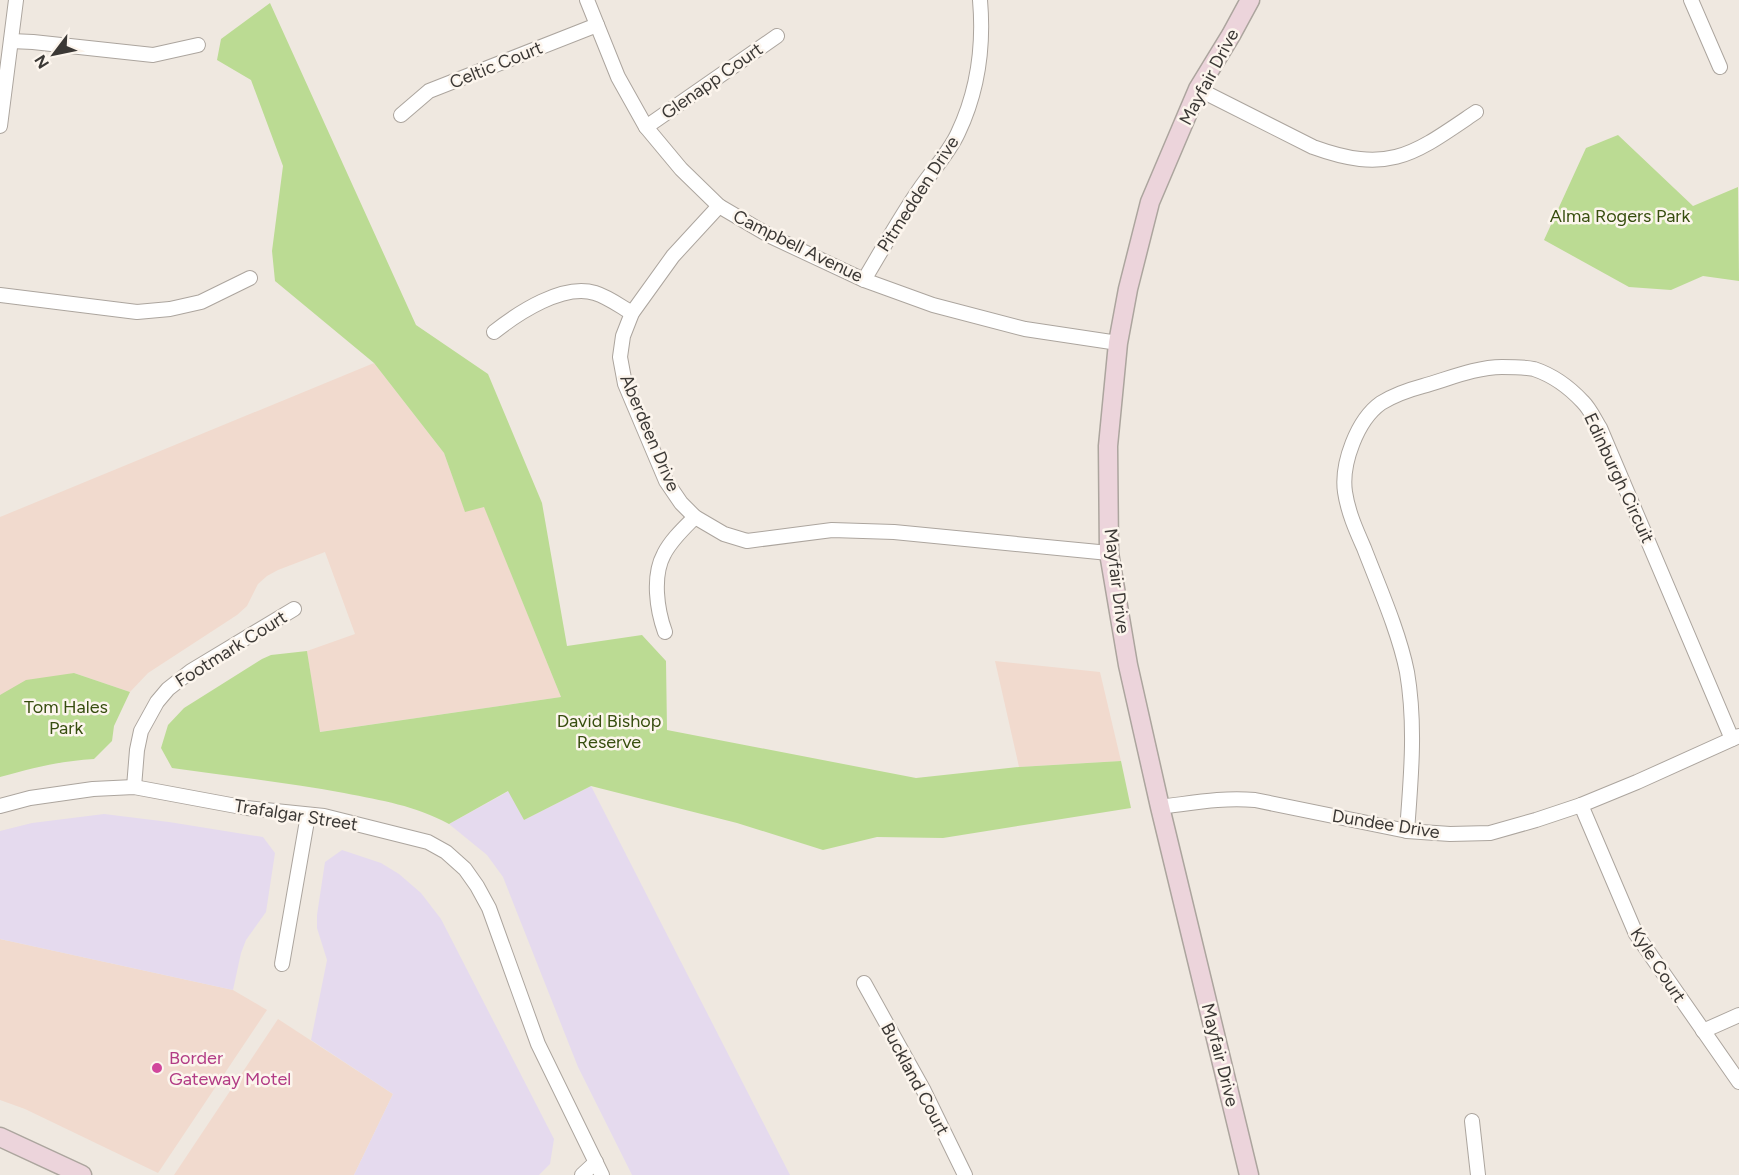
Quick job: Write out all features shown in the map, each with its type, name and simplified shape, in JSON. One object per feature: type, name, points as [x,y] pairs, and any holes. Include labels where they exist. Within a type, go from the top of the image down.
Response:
[{"type":"street","points":[[0,126],[16,0]]},
{"type":"street","name":"Campbell Avenue","points":[[587,0],[618,77],[646,127],[681,169],[719,206],[770,236],[864,279],[933,305],[1025,329],[1118,343]]},
{"type":"street","name":"Pitmedden Drive","points":[[864,279],[918,191],[957,135],[979,69],[982,37],[980,0]]},
{"type":"street","name":"Mayfair Drive","points":[[1249,1175],[1160,807],[1128,664],[1109,553],[1108,446],[1118,343],[1128,289],[1150,202],[1198,89],[1250,0]]},
{"type":"street","points":[[1691,0],[1720,67]]},
{"type":"street","name":"Celtic Court","points":[[401,115],[429,92],[597,25]]},
{"type":"street","name":"Glenapp Court","points":[[646,127],[777,36]]},
{"type":"street","points":[[11,41],[153,56],[198,45]]},
{"type":"street","points":[[1198,89],[1313,147],[1364,160],[1384,159],[1414,152],[1476,112]]},
{"type":"street","name":"Aberdeen Drive","points":[[719,206],[673,256],[632,313],[623,336],[621,357],[625,384],[666,481],[695,518],[724,534],[747,541],[832,530],[873,531],[1109,553]]},
{"type":"street","points":[[0,295],[136,312],[170,309],[201,302],[250,278]]},
{"type":"street","points":[[494,332],[523,311],[564,293],[580,291],[594,293],[632,313]]},
{"type":"street","name":"Edinburgh Circuit","points":[[1407,831],[1413,717],[1406,670],[1389,613],[1349,510],[1345,490],[1350,449],[1369,415],[1379,405],[1405,391],[1491,367],[1511,367],[1534,369],[1552,378],[1584,403],[1600,428],[1736,737]]},
{"type":"street","points":[[665,632],[657,598],[658,573],[663,554],[678,534],[695,518]]},
{"type":"street","name":"Footmark Court","points":[[134,787],[136,750],[141,730],[157,702],[168,689],[191,671],[294,609]]},
{"type":"street","name":"Dundee Drive","points":[[1160,807],[1232,798],[1256,800],[1407,831],[1450,834],[1490,833],[1581,805],[1736,737]]},
{"type":"street","name":"Trafalgar Street","points":[[0,806],[30,798],[93,789],[134,787],[247,808],[324,816],[428,842],[446,852],[465,869],[489,908],[538,1044],[599,1169]]},
{"type":"street","name":"Kyle Court","points":[[1581,805],[1636,934],[1739,1082]]},
{"type":"street","points":[[282,964],[308,815]]},
{"type":"street","name":"Buckland Court","points":[[864,983],[924,1091],[965,1175]]},
{"type":"street","points":[[1703,1031],[1739,1015]]},
{"type":"street","points":[[1472,1121],[1478,1175]]},
{"type":"street","points":[[0,1137],[82,1175]]},
{"type":"street","points":[[582,1175],[599,1169]]},
{"type":"shaded area","points":[[374,363],[444,453],[465,511],[484,506],[561,697],[319,732],[307,651],[355,634],[325,552],[267,576],[258,584],[247,606],[237,615],[148,673],[130,692],[74,673],[0,695],[0,517]]},
{"type":"shaded area","points":[[995,661],[1100,672],[1121,761],[1019,767]]},
{"type":"shaded area","points":[[591,786],[790,1175],[632,1175],[578,1067],[503,877],[487,855],[449,824],[509,791],[524,820]]},
{"type":"shaded area","points":[[104,814],[263,837],[275,853],[266,912],[246,940],[233,990],[0,939],[0,831],[32,823]]},
{"type":"shaded area","points":[[342,850],[381,863],[399,874],[421,893],[441,919],[554,1139],[550,1164],[539,1175],[354,1175],[393,1094],[311,1040],[327,960],[317,928],[325,862]]},
{"type":"shaded area","name":"Border Gateway Motel","points":[[0,939],[233,990],[267,1010],[158,1173],[25,1109],[0,1100]]},
{"type":"shaded area","points":[[278,1019],[393,1094],[354,1175],[174,1175]]},
{"type":"green space","name":"David Bishop Reserve","points":[[270,3],[416,325],[488,374],[542,503],[567,646],[642,635],[666,661],[667,730],[916,778],[1019,767],[1121,761],[1131,808],[943,838],[877,837],[823,850],[737,823],[591,786],[524,820],[508,791],[449,824],[398,804],[344,793],[172,768],[161,748],[168,725],[184,708],[271,655],[307,651],[320,732],[561,697],[484,507],[465,512],[444,453],[374,363],[275,281],[272,251],[283,166],[251,80],[217,60],[221,39]]},
{"type":"green space","name":"Alma Rogers Park","points":[[1618,135],[1693,206],[1738,187],[1739,281],[1703,276],[1671,290],[1629,287],[1544,240],[1586,148]]},
{"type":"green space","name":"Tom Hales Park","points":[[74,673],[130,692],[114,726],[112,741],[94,759],[47,765],[0,777],[0,695],[26,680]]},
{"type":"place","name":"Border Gateway Motel","points":[[157,1068]]}]
